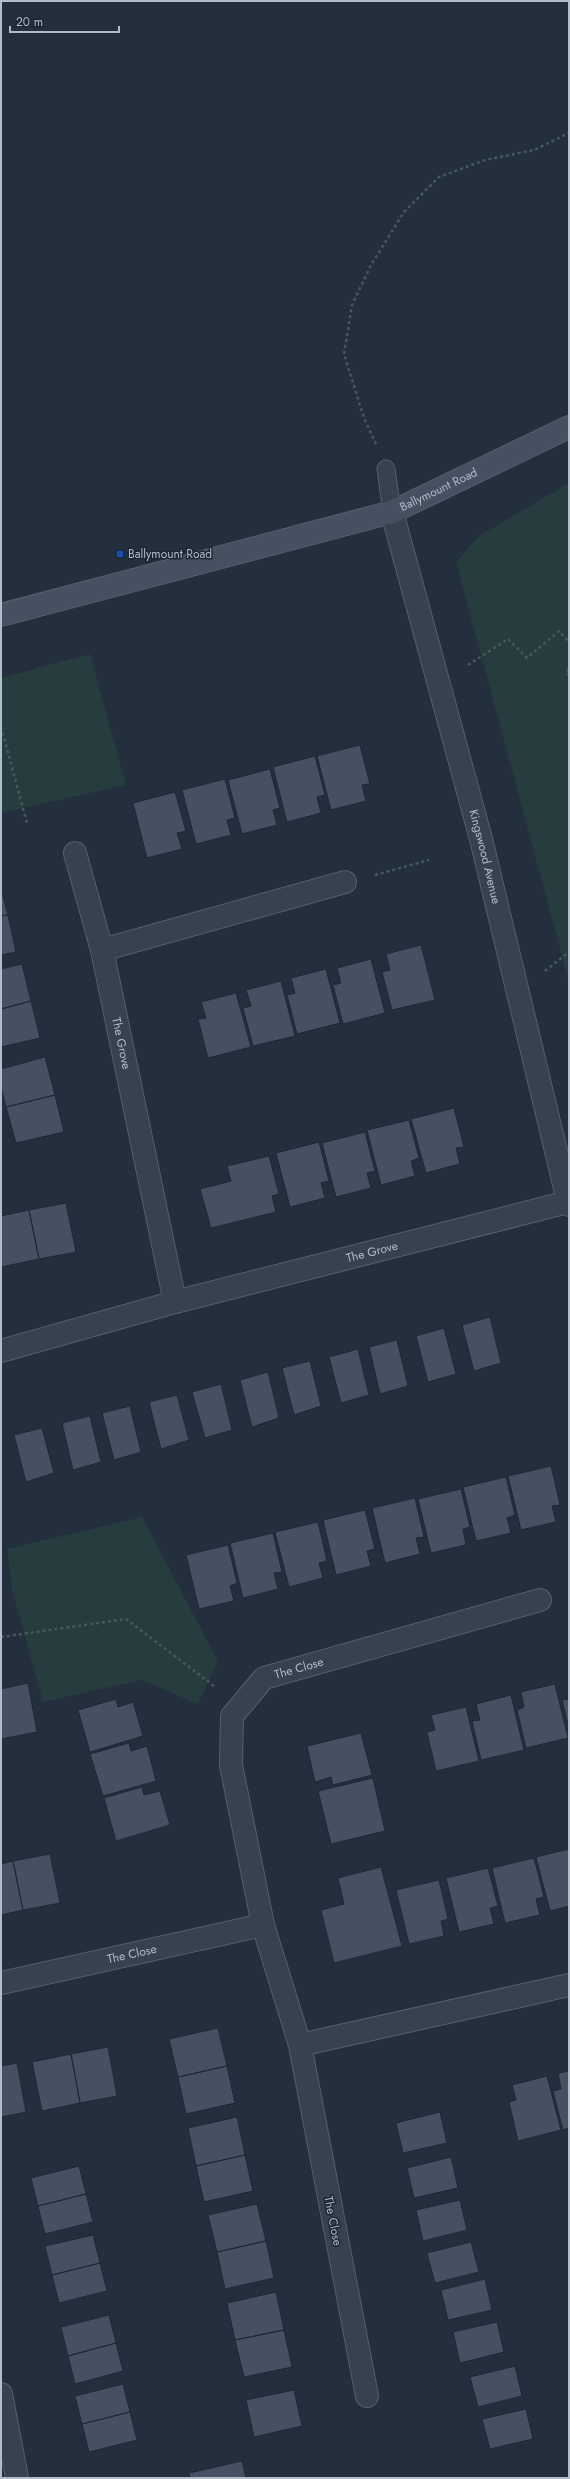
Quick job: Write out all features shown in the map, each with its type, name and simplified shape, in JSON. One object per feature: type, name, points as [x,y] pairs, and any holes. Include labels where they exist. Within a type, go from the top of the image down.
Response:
[{"type":"street","name":"Ballymount Road","points":[[1,615],[392,512],[569,427]]},
{"type":"street","name":"Kingswood Avenue","points":[[392,512],[481,839],[569,1203]]},
{"type":"street","name":"The Grove","points":[[75,853],[102,950],[175,1302]]},
{"type":"street","points":[[102,950],[346,882]]},
{"type":"street","name":"The Grove","points":[[1,1351],[175,1302],[569,1203]]},
{"type":"street","name":"The Close","points":[[367,2396],[300,2045],[263,1925],[231,1765],[232,1716],[264,1678],[540,1600]]},
{"type":"street","name":"The Close","points":[[1,1983],[263,1925]]},
{"type":"street","points":[[300,2045],[569,1985]]},
{"type":"street","points":[[1,2394],[17,2478]]},
{"type":"lane","points":[[386,469],[392,512]]},
{"type":"path","points":[[386,469],[364,418],[344,354],[352,305],[370,265],[404,212],[439,177],[485,160],[534,150],[569,133]]},
{"type":"path","points":[[468,665],[508,639],[527,658],[559,631],[569,642]]},
{"type":"path","points":[[569,669],[566,672],[569,675]]},
{"type":"path","points":[[1,727],[27,823]]},
{"type":"path","points":[[375,875],[429,860]]},
{"type":"path","points":[[545,971],[569,952]]},
{"type":"path","points":[[1,1637],[126,1619],[214,1686]]},
{"type":"green space","points":[[569,483],[569,982],[456,562],[479,536]]},
{"type":"green space","points":[[90,654],[126,785],[1,813],[1,678]]},
{"type":"green space","points":[[142,1517],[218,1661],[198,1704],[141,1680],[43,1702],[12,1589],[7,1549]]},
{"type":"building","points":[[360,745],[370,784],[362,785],[366,801],[331,810],[317,756]]},
{"type":"building","points":[[315,756],[325,795],[317,797],[321,813],[287,822],[273,767]]},
{"type":"building","points":[[270,769],[280,808],[273,810],[277,825],[242,834],[228,780]]},
{"type":"building","points":[[225,779],[235,818],[227,820],[231,835],[196,844],[182,790]]},
{"type":"building","points":[[175,792],[186,831],[177,833],[182,849],[147,858],[133,803]]},
{"type":"building","points":[[1,889],[8,915],[1,916]]},
{"type":"building","points":[[8,915],[16,952],[1,955],[1,916]]},
{"type":"building","points":[[421,945],[435,1000],[392,1010],[382,972],[390,970],[386,954]]},
{"type":"building","points":[[371,959],[385,1013],[343,1024],[333,985],[341,983],[337,968]]},
{"type":"building","points":[[22,964],[31,1001],[1,1009],[1,969]]},
{"type":"building","points":[[326,969],[340,1023],[297,1034],[287,995],[295,993],[291,978]]},
{"type":"building","points":[[281,981],[295,1036],[253,1046],[243,1008],[251,1006],[246,990]]},
{"type":"building","points":[[236,993],[251,1047],[208,1058],[198,1019],[206,1018],[201,1002]]},
{"type":"building","points":[[31,1001],[40,1038],[1,1047],[1,1009]]},
{"type":"building","points":[[45,1057],[55,1095],[6,1107],[1,1087],[1,1069]]},
{"type":"building","points":[[55,1095],[64,1132],[16,1143],[6,1107]]},
{"type":"building","points":[[454,1108],[464,1147],[456,1148],[460,1164],[426,1173],[411,1119]]},
{"type":"building","points":[[409,1120],[419,1158],[411,1161],[415,1176],[381,1185],[367,1130]]},
{"type":"building","points":[[365,1132],[375,1171],[367,1173],[371,1188],[336,1197],[322,1143]]},
{"type":"building","points":[[319,1142],[329,1181],[321,1183],[325,1198],[290,1207],[276,1153]]},
{"type":"building","points":[[269,1156],[279,1194],[272,1196],[276,1212],[211,1228],[200,1189],[231,1181],[227,1166]]},
{"type":"building","points":[[66,1203],[76,1252],[39,1259],[29,1210]]},
{"type":"building","points":[[29,1210],[39,1259],[1,1267],[1,1216]]},
{"type":"building","points":[[490,1317],[501,1363],[474,1371],[462,1325]]},
{"type":"building","points":[[444,1328],[456,1374],[428,1382],[416,1336]]},
{"type":"building","points":[[397,1340],[408,1386],[380,1394],[369,1347]]},
{"type":"building","points":[[358,1349],[369,1395],[341,1403],[329,1357]]},
{"type":"building","points":[[310,1361],[321,1406],[294,1415],[282,1368]]},
{"type":"building","points":[[268,1372],[279,1418],[252,1427],[240,1380]]},
{"type":"building","points":[[221,1384],[232,1430],[205,1438],[192,1392]]},
{"type":"building","points":[[177,1395],[189,1440],[161,1449],[149,1402]]},
{"type":"building","points":[[130,1406],[141,1452],[114,1460],[102,1413]]},
{"type":"building","points":[[90,1416],[101,1462],[73,1470],[62,1423]]},
{"type":"building","points":[[42,1428],[54,1473],[26,1482],[14,1435]]},
{"type":"building","points":[[551,1466],[560,1505],[552,1506],[556,1522],[521,1530],[508,1476]]},
{"type":"building","points":[[506,1477],[515,1515],[507,1518],[511,1533],[476,1541],[463,1487]]},
{"type":"building","points":[[461,1489],[470,1527],[463,1529],[466,1545],[431,1553],[418,1499]]},
{"type":"building","points":[[415,1498],[424,1537],[416,1538],[420,1554],[385,1563],[372,1508]]},
{"type":"building","points":[[365,1510],[375,1549],[367,1551],[371,1566],[336,1575],[323,1520]]},
{"type":"building","points":[[318,1522],[327,1561],[319,1563],[323,1578],[289,1587],[275,1532]]},
{"type":"building","points":[[273,1533],[282,1572],[274,1573],[278,1589],[243,1598],[230,1543]]},
{"type":"building","points":[[228,1545],[237,1583],[230,1586],[234,1601],[199,1609],[186,1555]]},
{"type":"building","points":[[28,1683],[37,1732],[1,1739],[1,1689]]},
{"type":"building","points":[[555,1684],[568,1738],[526,1748],[517,1710],[524,1707],[521,1692]]},
{"type":"building","points":[[511,1695],[524,1750],[481,1760],[472,1721],[480,1720],[476,1704]]},
{"type":"building","points":[[116,1699],[118,1707],[133,1702],[143,1736],[90,1752],[78,1710]]},
{"type":"building","points":[[569,1699],[569,1728],[562,1700]]},
{"type":"building","points":[[466,1707],[479,1761],[436,1771],[427,1732],[435,1730],[431,1715]]},
{"type":"building","points":[[361,1733],[372,1775],[333,1785],[331,1777],[315,1782],[307,1746]]},
{"type":"building","points":[[129,1743],[131,1751],[147,1746],[156,1781],[103,1796],[90,1754]]},
{"type":"building","points":[[373,1778],[385,1831],[331,1844],[318,1791]]},
{"type":"building","points":[[142,1787],[144,1795],[160,1791],[170,1825],[116,1841],[104,1798]]},
{"type":"building","points":[[569,1849],[569,1906],[550,1911],[536,1857]]},
{"type":"building","points":[[50,1854],[60,1903],[23,1910],[13,1861]]},
{"type":"building","points":[[534,1858],[544,1897],[536,1899],[540,1915],[505,1923],[492,1868]]},
{"type":"building","points":[[13,1861],[23,1910],[1,1915],[1,1864]]},
{"type":"building","points":[[381,1867],[402,1946],[334,1963],[321,1910],[344,1904],[338,1878]]},
{"type":"building","points":[[488,1868],[498,1906],[490,1908],[494,1924],[459,1932],[446,1878]]},
{"type":"building","points":[[439,1880],[448,1919],[441,1921],[444,1936],[409,1944],[396,1890]]},
{"type":"building","points":[[218,2028],[227,2066],[178,2077],[169,2039]]},
{"type":"building","points":[[108,2047],[117,2096],[80,2103],[71,2054]]},
{"type":"building","points":[[71,2054],[80,2103],[42,2111],[32,2062]]},
{"type":"building","points":[[17,2063],[26,2112],[1,2117],[1,2066]]},
{"type":"building","points":[[227,2066],[235,2103],[186,2114],[178,2077]]},
{"type":"building","points":[[569,2071],[569,2128],[563,2130],[553,2091],[561,2089],[558,2073]]},
{"type":"building","points":[[547,2076],[561,2130],[518,2141],[509,2102],[516,2100],[512,2085]]},
{"type":"building","points":[[440,2112],[447,2143],[403,2153],[396,2123]]},
{"type":"building","points":[[237,2117],[245,2155],[196,2166],[188,2128]]},
{"type":"building","points":[[245,2155],[253,2191],[204,2202],[196,2166]]},
{"type":"building","points":[[451,2157],[458,2188],[414,2198],[407,2168]]},
{"type":"building","points":[[79,2166],[86,2194],[38,2206],[31,2178]]},
{"type":"building","points":[[86,2194],[93,2222],[45,2234],[38,2206]]},
{"type":"building","points":[[460,2200],[467,2230],[423,2241],[416,2210]]},
{"type":"building","points":[[257,2204],[266,2241],[217,2252],[208,2215]]},
{"type":"building","points":[[93,2235],[100,2263],[52,2275],[45,2246]]},
{"type":"building","points":[[266,2241],[274,2278],[225,2289],[217,2252]]},
{"type":"building","points":[[471,2242],[479,2272],[435,2283],[427,2253]]},
{"type":"building","points":[[100,2263],[107,2291],[59,2303],[52,2275]]},
{"type":"building","points":[[485,2279],[492,2310],[448,2320],[441,2290]]},
{"type":"building","points":[[276,2292],[284,2330],[235,2340],[227,2303]]},
{"type":"building","points":[[109,2315],[116,2343],[68,2356],[61,2327]]},
{"type":"building","points":[[497,2322],[504,2352],[460,2363],[453,2332]]},
{"type":"building","points":[[284,2330],[292,2367],[244,2377],[235,2340]]},
{"type":"building","points":[[116,2343],[123,2371],[75,2384],[68,2356]]},
{"type":"building","points":[[515,2366],[522,2396],[478,2407],[470,2377]]},
{"type":"building","points":[[123,2384],[130,2412],[82,2424],[75,2396]]},
{"type":"building","points":[[294,2390],[302,2426],[254,2437],[246,2400]]},
{"type":"building","points":[[526,2409],[533,2439],[490,2449],[482,2419]]},
{"type":"building","points":[[130,2412],[137,2440],[89,2452],[82,2424]]},
{"type":"building","points":[[242,2461],[246,2478],[190,2478],[189,2473]]},
{"type":"place","name":"Ballymount Road","points":[[120,554]]}]
